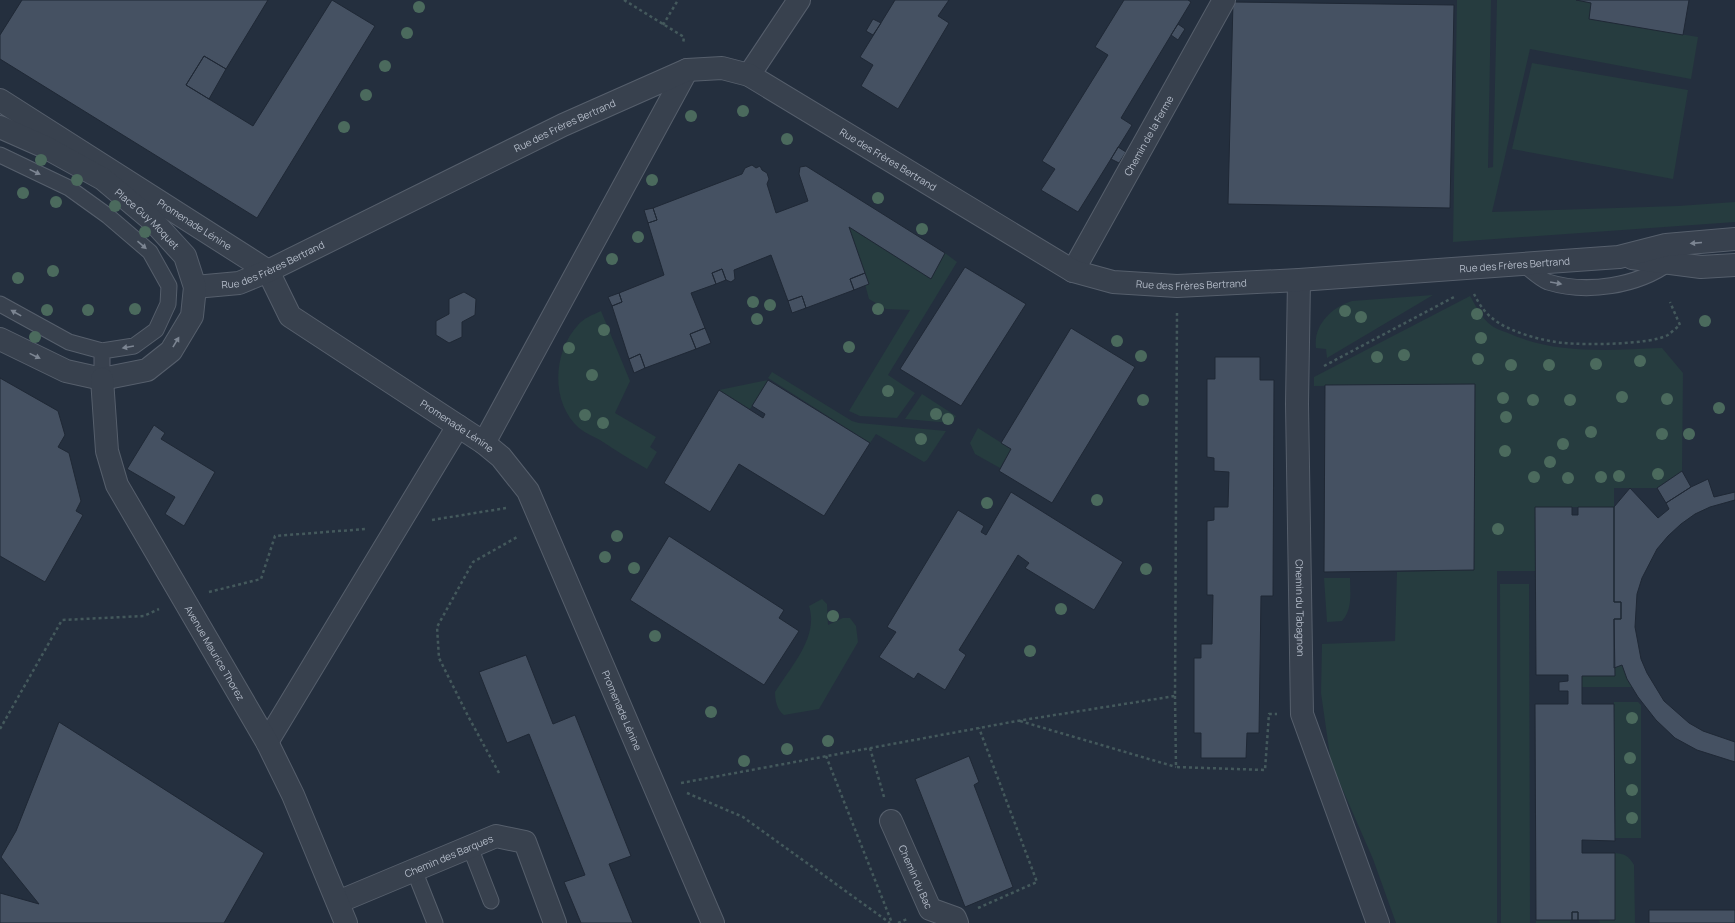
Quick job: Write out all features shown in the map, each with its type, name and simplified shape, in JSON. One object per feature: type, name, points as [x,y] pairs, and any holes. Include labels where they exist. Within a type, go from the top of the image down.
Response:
[{"type":"street","name":"Chemin de la Ferme","points":[[1072,271],[1224,0]]},
{"type":"street","points":[[749,75],[794,2]]},
{"type":"street","name":"Rue des Frères Bertrand","points":[[195,287],[239,283],[268,271],[563,125],[687,70],[722,68],[749,75],[1072,271],[1113,282],[1177,286],[1299,280],[1619,256],[1666,245],[1735,239]]},
{"type":"street","points":[[484,443],[687,70]]},
{"type":"street","name":"Promenade Lénine","points":[[0,100],[268,271],[290,316],[484,443],[501,457],[528,491],[662,787],[713,923]]},
{"type":"street","name":"Place Guy Moquet","points":[[0,127],[45,147],[103,179],[153,221],[185,256],[195,287],[192,316],[171,350],[147,370],[102,379],[66,371],[0,340]]},
{"type":"street","name":"Rue des Frères Bertrand","points":[[1619,256],[1701,267],[1735,265]]},
{"type":"street","name":"Chemin du Tabagnon","points":[[1299,280],[1297,404],[1302,714],[1378,923]]},
{"type":"street","name":"Avenue Maurice Thorez","points":[[102,379],[107,451],[117,485],[268,742],[293,795],[346,923]]},
{"type":"street","points":[[268,742],[458,426]]},
{"type":"street","name":"Chemin du Bac","points":[[891,821],[930,909],[954,921]]},
{"type":"street","name":"Chemin des Barques","points":[[338,902],[496,836],[525,842],[555,923]]},
{"type":"lane","points":[[0,155],[69,188],[108,216],[150,252],[169,286],[168,304],[156,330],[134,346],[102,351],[69,342],[0,304]]},
{"type":"lane","points":[[1523,264],[1547,282],[1577,287],[1615,286],[1656,273],[1670,263]]},
{"type":"lane","points":[[169,286],[195,287]]},
{"type":"lane","points":[[102,351],[102,379]]},
{"type":"lane","points":[[470,847],[491,901]]},
{"type":"lane","points":[[414,870],[435,923]]},
{"type":"path","points":[[624,0],[684,37],[682,47],[687,70]]},
{"type":"path","points":[[663,25],[678,0]]},
{"type":"path","points":[[1176,767],[1177,286]]},
{"type":"path","points":[[1473,293],[1491,318],[1508,328],[1538,338],[1564,343],[1625,343],[1655,339],[1668,335],[1680,325],[1670,302]]},
{"type":"path","points":[[1320,368],[1456,295]]},
{"type":"path","points":[[0,729],[62,620],[144,616],[184,599],[261,579],[275,536],[537,513]]},
{"type":"path","points":[[499,772],[468,716],[439,658],[437,627],[473,562],[537,513]]},
{"type":"path","points":[[662,787],[1017,721],[1175,696]]},
{"type":"path","points":[[1017,721],[1176,767],[1266,770],[1269,714],[1302,714]]},
{"type":"path","points":[[954,921],[1037,882],[979,728]]},
{"type":"path","points":[[870,748],[891,821]]},
{"type":"path","points":[[826,756],[891,923]]},
{"type":"path","points":[[662,787],[743,817],[891,923]]},
{"type":"green space","points":[[1457,0],[1491,0],[1488,168],[1493,167],[1497,0],[1576,0],[1591,3],[1589,19],[1698,37],[1691,79],[1530,49],[1492,212],[1678,206],[1735,202],[1735,222],[1453,242]]},
{"type":"green space","points":[[1532,63],[1688,90],[1673,179],[1512,149]]},
{"type":"green space","points":[[849,227],[930,278],[945,253],[957,262],[888,375],[915,393],[897,418],[860,416],[849,411],[910,310],[886,309],[869,299],[865,284],[869,284]]},
{"type":"green space","points":[[1433,295],[1327,358],[1326,349],[1316,348],[1318,332],[1325,318],[1331,312],[1345,304],[1352,301]]},
{"type":"green space","points":[[1470,296],[1482,316],[1492,326],[1527,340],[1545,345],[1584,350],[1662,348],[1683,373],[1682,471],[1657,488],[1614,488],[1614,507],[1536,507],[1536,571],[1497,571],[1497,923],[1396,923],[1373,859],[1331,763],[1321,693],[1322,644],[1395,641],[1397,572],[1474,570],[1475,385],[1314,386],[1314,377]]},
{"type":"green space","points":[[601,311],[630,381],[615,413],[656,437],[650,447],[657,452],[647,469],[579,428],[563,405],[559,391],[558,377],[564,349],[570,336],[578,325],[588,317]]},
{"type":"green space","points":[[772,372],[852,421],[859,423],[946,431],[927,460],[924,462],[876,434],[870,443],[768,378]]},
{"type":"green space","points":[[768,380],[750,409],[719,390]]},
{"type":"green space","points":[[922,394],[956,416],[951,423],[905,419]]},
{"type":"green space","points":[[978,428],[1011,449],[1000,468],[975,454],[970,443]]},
{"type":"green space","points":[[1324,578],[1350,578],[1349,606],[1346,616],[1342,621],[1327,622]]},
{"type":"green space","points":[[1500,584],[1529,584],[1530,923],[1501,923]]},
{"type":"green space","points":[[822,599],[827,604],[828,625],[843,618],[850,618],[856,626],[858,642],[819,709],[784,715],[777,705],[775,692],[802,651],[807,640],[811,618],[809,606]]},
{"type":"green space","points":[[1622,665],[1632,687],[1582,687],[1582,676]]},
{"type":"green space","points":[[1614,702],[1638,702],[1641,705],[1641,838],[1615,838]]},
{"type":"green space","points":[[1615,853],[1626,856],[1634,865],[1635,923],[1600,923],[1599,920],[1615,920]]},
{"type":"green space","points":[[1536,920],[1570,920],[1570,923],[1536,923]]},
{"type":"building","points":[[22,0],[268,0],[226,69],[204,56],[186,85],[253,126],[332,0],[375,26],[257,218],[0,59],[0,35]]},
{"type":"building","points":[[895,0],[949,0],[938,16],[949,23],[898,109],[861,86],[873,65],[860,57]]},
{"type":"building","points":[[1124,0],[1188,0],[1191,2],[1121,118],[1132,125],[1078,212],[1041,190],[1055,169],[1042,161],[1108,55],[1095,47]]},
{"type":"building","points":[[1576,0],[1689,0],[1683,35],[1589,19],[1591,3]]},
{"type":"building","points":[[1233,2],[1454,5],[1450,208],[1228,204]]},
{"type":"building","points":[[873,19],[881,23],[873,35],[866,31]]},
{"type":"building","points":[[1178,24],[1185,29],[1178,40],[1171,35]]},
{"type":"building","points":[[204,56],[226,69],[209,99],[186,85]]},
{"type":"building","points":[[1118,147],[1126,152],[1119,163],[1111,159]]},
{"type":"building","points":[[752,165],[756,168],[760,166],[762,170],[767,173],[769,179],[767,184],[776,213],[808,201],[799,174],[800,167],[806,166],[945,253],[931,279],[849,227],[865,273],[850,279],[854,290],[806,308],[802,296],[788,301],[771,255],[734,270],[735,279],[731,282],[726,280],[722,269],[712,273],[716,284],[691,293],[705,328],[690,334],[696,349],[645,368],[640,354],[629,359],[612,306],[622,302],[619,293],[664,275],[648,223],[657,220],[653,208],[742,174],[745,168]]},
{"type":"building","points":[[653,208],[657,220],[648,223],[644,210]]},
{"type":"building","points":[[965,267],[1026,304],[961,406],[900,369]]},
{"type":"building","points":[[722,269],[726,280],[716,284],[712,273]]},
{"type":"building","points":[[865,273],[869,284],[854,290],[850,279]]},
{"type":"building","points":[[464,292],[476,299],[475,315],[462,322],[462,337],[449,343],[436,335],[436,321],[449,314],[449,299]]},
{"type":"building","points":[[619,293],[622,302],[612,306],[608,297]]},
{"type":"building","points":[[802,296],[806,308],[792,313],[788,301]]},
{"type":"building","points":[[705,328],[711,343],[696,349],[690,334]]},
{"type":"building","points":[[1071,328],[1135,367],[1052,503],[999,471],[1011,449],[1001,443]]},
{"type":"building","points":[[640,354],[645,368],[634,373],[629,359]]},
{"type":"building","points":[[1215,357],[1260,357],[1260,380],[1274,380],[1273,596],[1261,596],[1259,733],[1247,733],[1246,758],[1201,758],[1201,733],[1194,733],[1194,658],[1201,658],[1201,644],[1212,644],[1213,595],[1207,595],[1207,521],[1214,520],[1214,507],[1228,507],[1229,472],[1214,471],[1214,458],[1207,457],[1207,379],[1215,379]]},
{"type":"building","points":[[0,378],[58,411],[65,435],[58,447],[69,453],[81,501],[76,511],[83,515],[45,582],[0,556]]},
{"type":"building","points":[[768,380],[870,443],[824,516],[739,464],[710,512],[664,483],[719,390],[763,418],[765,414],[752,406]]},
{"type":"building","points":[[1475,384],[1474,570],[1324,572],[1325,385]]},
{"type":"building","points":[[154,425],[165,433],[161,439],[215,472],[184,526],[165,514],[175,497],[127,469]]},
{"type":"building","points":[[1682,471],[1691,487],[1666,503],[1657,488]]},
{"type":"building","points":[[1708,479],[1714,497],[1735,492],[1735,500],[1710,507],[1695,514],[1681,524],[1657,549],[1642,578],[1637,594],[1635,627],[1641,659],[1647,673],[1664,701],[1689,723],[1703,731],[1735,742],[1735,762],[1697,750],[1675,738],[1656,720],[1638,697],[1627,679],[1622,665],[1614,668],[1614,619],[1621,619],[1621,602],[1614,602],[1614,507],[1630,488],[1658,518],[1669,509],[1666,503],[1691,487]]},
{"type":"building","points":[[1011,492],[1123,562],[1094,610],[1025,568],[1029,563],[1018,555],[959,650],[966,655],[945,690],[918,673],[914,679],[879,657],[896,632],[887,627],[958,510],[984,526],[981,532],[986,535]]},
{"type":"building","points":[[1535,507],[1572,507],[1572,515],[1578,515],[1578,507],[1614,507],[1614,602],[1621,602],[1621,619],[1614,619],[1615,676],[1582,676],[1582,704],[1614,704],[1615,841],[1582,840],[1582,853],[1615,853],[1615,920],[1578,920],[1578,912],[1572,912],[1572,920],[1536,920],[1535,704],[1568,704],[1568,691],[1559,691],[1559,682],[1568,681],[1568,675],[1536,675]]},
{"type":"building","points":[[669,536],[784,610],[779,618],[799,631],[764,685],[630,600]]},
{"type":"building","points":[[526,655],[553,724],[575,715],[631,856],[609,864],[633,923],[581,923],[564,882],[585,875],[529,734],[507,743],[479,672]]},
{"type":"building","points":[[59,722],[264,853],[224,923],[0,923],[0,893],[39,904],[1,857],[16,831]]},
{"type":"building","points":[[969,756],[979,782],[974,785],[1013,887],[965,907],[915,779]]},
{"type":"building","points":[[1649,910],[1735,910],[1735,923],[1649,923]]},
{"type":"building","points":[[1572,912],[1578,912],[1578,920],[1572,920]]}]
